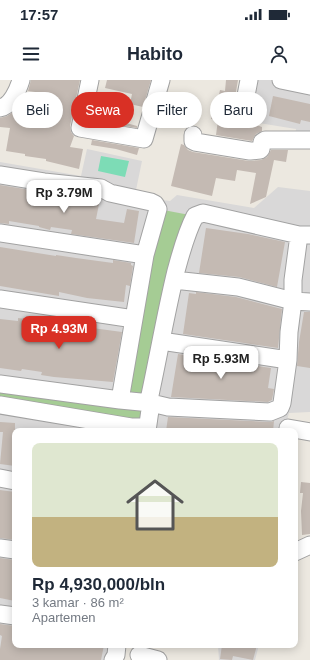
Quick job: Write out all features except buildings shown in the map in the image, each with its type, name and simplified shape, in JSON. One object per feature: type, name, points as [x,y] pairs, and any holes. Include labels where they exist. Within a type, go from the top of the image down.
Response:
[{"type":"street","points":[[0,108],[8,105],[21,80]]},
{"type":"street","points":[[90,80],[80,128],[144,139],[161,80]]},
{"type":"street","points":[[247,92],[249,80]]},
{"type":"street","points":[[281,80],[310,86]]},
{"type":"street","points":[[193,135],[192,139],[195,142],[250,150],[260,150],[262,142],[265,140],[310,140]]},
{"type":"street","points":[[0,175],[44,182],[100,188],[110,193],[155,204],[158,208],[145,255],[120,400]]},
{"type":"street","points":[[0,384],[151,403],[168,406],[270,412],[275,411],[280,408],[282,403],[288,360],[289,332],[293,301],[293,280],[305,235],[204,213],[195,216],[174,280],[150,395],[151,403],[147,428]]},
{"type":"street","points":[[0,233],[145,255]]},
{"type":"street","points":[[174,280],[238,287],[293,301],[310,302]]},
{"type":"street","points":[[0,299],[134,319]]},
{"type":"street","points":[[161,341],[288,360]]},
{"type":"street","points":[[0,405],[139,428]]},
{"type":"street","points":[[298,430],[310,432]]},
{"type":"street","points":[[0,478],[12,480]]},
{"type":"street","points":[[298,550],[310,544]]},
{"type":"street","points":[[0,548],[12,550]]},
{"type":"street","points":[[0,614],[12,616]]},
{"type":"street","points":[[113,660],[116,655],[117,648]]},
{"type":"street","points":[[140,653],[158,660]]},
{"type":"shaded area","points":[[257,80],[310,80],[310,147],[294,148],[296,129],[267,124],[267,92],[254,92]]},
{"type":"shaded area","points":[[87,149],[142,161],[136,190],[154,199],[170,201],[177,195],[254,208],[278,187],[310,191],[310,412],[289,413],[285,428],[12,428],[12,648],[124,648],[121,660],[0,660],[0,162],[81,176]]},
{"type":"shaded area","points":[[218,648],[258,648],[255,660],[219,660]]},
{"type":"green space","points":[[101,156],[129,161],[125,177],[98,171]]},
{"type":"green space","points":[[158,209],[195,216],[147,427],[0,405],[0,384],[120,400]]}]
